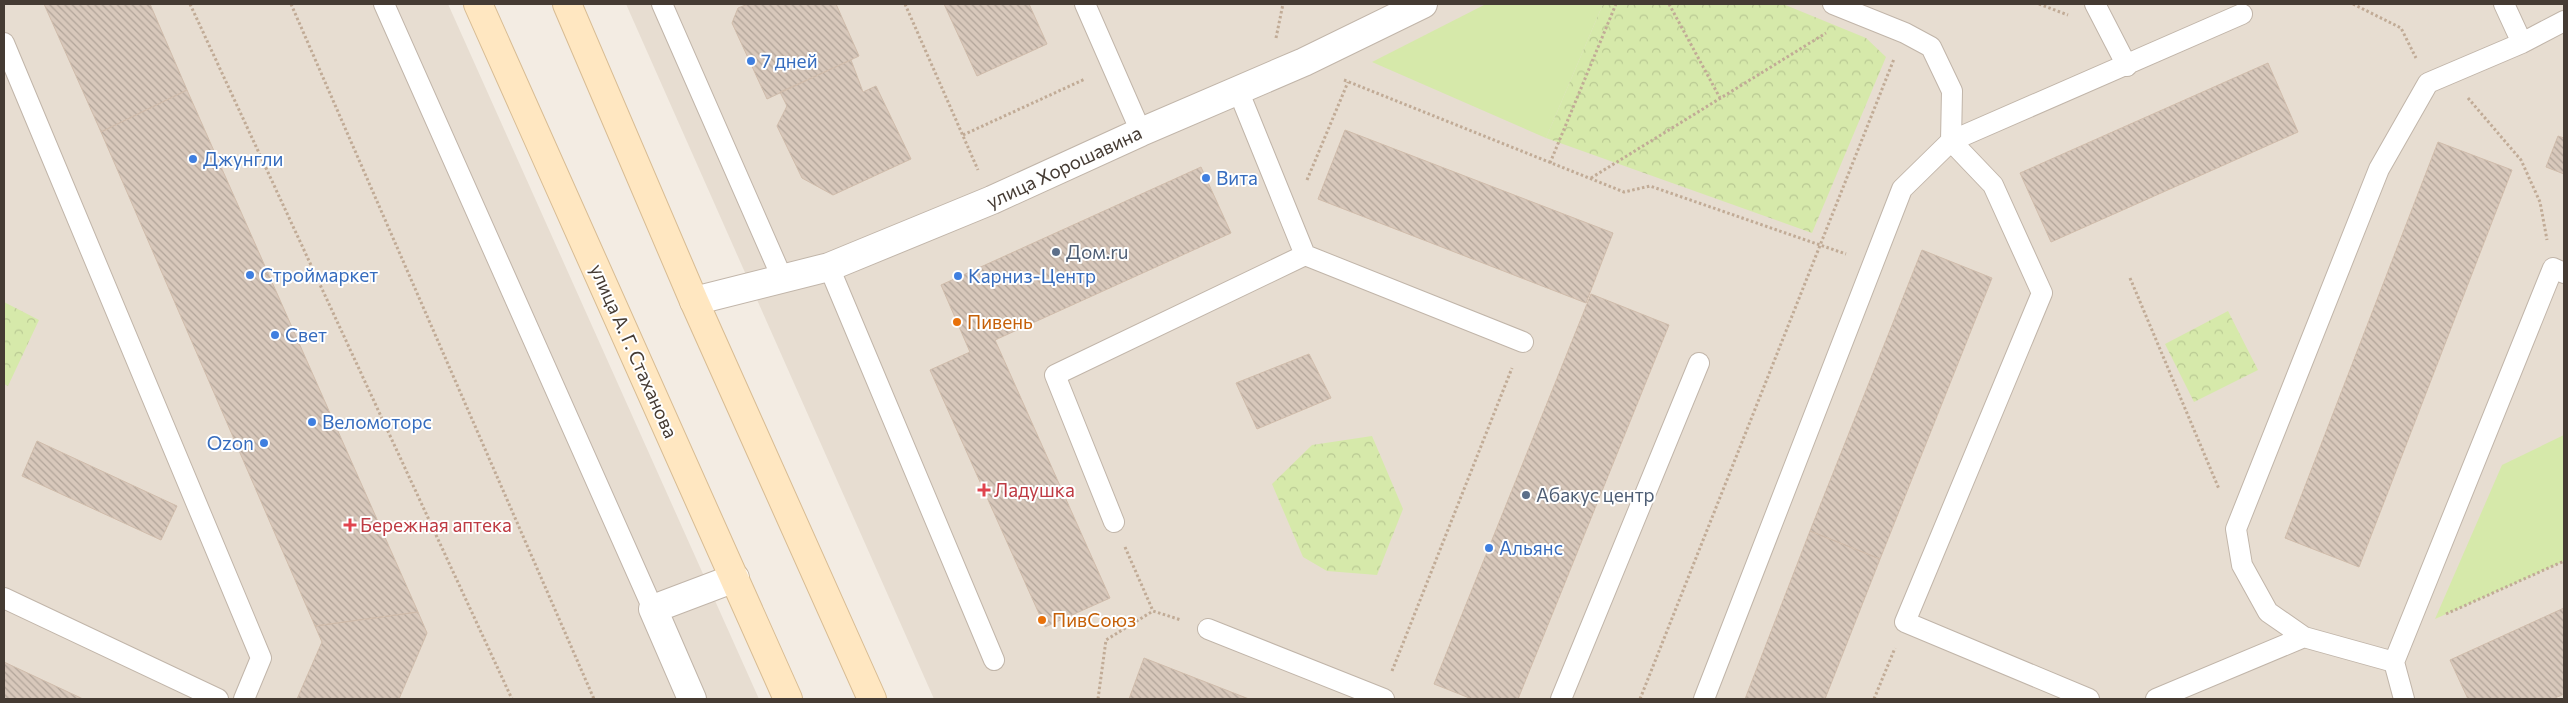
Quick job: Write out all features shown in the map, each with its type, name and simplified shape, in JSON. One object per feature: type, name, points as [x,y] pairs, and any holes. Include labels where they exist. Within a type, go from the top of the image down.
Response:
[{"type":"main road","name":"улица А. Г. Стаханова","points":[[478,4],[788,699]]},
{"type":"main road","points":[[567,4],[694,301],[872,699]]},
{"type":"street","name":"улица Хорошавина","points":[[694,301],[829,267],[992,200],[1141,132],[1304,62],[1423,4]]},
{"type":"street","points":[[692,699],[653,609],[735,578]]},
{"type":"lane","points":[[384,4],[653,609]]},
{"type":"lane","points":[[662,4],[783,280]]},
{"type":"lane","points":[[1085,4],[1141,132]]},
{"type":"lane","points":[[1833,4],[1905,33],[1931,47],[1952,91],[1951,141],[1993,184],[2042,293],[1905,622],[2089,699]]},
{"type":"lane","points":[[2095,4],[2127,66]]},
{"type":"lane","points":[[2504,4],[2522,43]]},
{"type":"lane","points":[[1704,699],[1902,188],[1951,141],[2127,66],[2242,14]]},
{"type":"lane","points":[[2394,662],[2304,637],[2268,612],[2242,565],[2236,529],[2379,169],[2428,83],[2560,29]]},
{"type":"lane","points":[[4,43],[261,658],[244,699]]},
{"type":"lane","points":[[1238,90],[1305,255],[1523,342]]},
{"type":"lane","points":[[1114,522],[1055,375],[1305,255]]},
{"type":"lane","points":[[829,267],[994,660]]},
{"type":"lane","points":[[2404,699],[2394,662],[2559,270]]},
{"type":"lane","points":[[1561,699],[1699,362]]},
{"type":"lane","points":[[4,598],[218,699]]},
{"type":"lane","points":[[1208,629],[1382,699]]},
{"type":"lane","points":[[2156,699],[2304,637]]},
{"type":"path","points":[[190,4],[512,699]]},
{"type":"path","points":[[291,4],[594,699]]},
{"type":"path","points":[[905,4],[992,200]]},
{"type":"path","points":[[1550,163],[1616,4]]},
{"type":"path","points":[[1669,4],[1720,98]]},
{"type":"path","points":[[2353,4],[2401,28],[2428,83]]},
{"type":"path","points":[[1590,178],[1857,14]]},
{"type":"path","points":[[1640,699],[1905,33]]},
{"type":"path","points":[[1304,62],[1348,82],[1624,192],[1650,186],[1872,264]]},
{"type":"path","points":[[963,135],[1112,67]]},
{"type":"path","points":[[2448,74],[2521,160],[2540,202],[2559,270]]},
{"type":"path","points":[[1291,219],[1348,82]]},
{"type":"path","points":[[2130,278],[2236,529]]},
{"type":"path","points":[[1382,699],[1523,342]]},
{"type":"path","points":[[1114,522],[1153,611],[1208,629]]},
{"type":"path","points":[[2408,631],[2564,561]]},
{"type":"path","points":[[1098,699],[1106,640],[1153,611]]},
{"type":"path","points":[[1874,699],[1905,622]]},
{"type":"shaded area","points":[[4,4],[448,4],[759,699],[4,699]]},
{"type":"shaded area","points":[[626,4],[2564,4],[2564,699],[934,699]]},
{"type":"green space","points":[[1486,4],[1603,4],[1546,138],[1372,62]]},
{"type":"green space","points":[[1603,4],[1783,4],[1866,38],[1886,57],[1812,233],[1546,138]]},
{"type":"green space","points":[[4,302],[39,320],[8,386],[4,384]]},
{"type":"green space","points":[[2228,311],[2258,370],[2194,402],[2165,344]]},
{"type":"green space","points":[[2564,435],[2564,561],[2435,619],[2502,465]]},
{"type":"green space","points":[[1372,436],[1403,509],[1377,575],[1327,571],[1303,557],[1272,484],[1312,445]]},
{"type":"building","points":[[44,4],[150,4],[187,90],[101,132]]},
{"type":"building","points":[[748,4],[836,4],[859,56],[767,99],[732,23],[738,8]]},
{"type":"building","points":[[944,4],[1029,4],[1047,44],[977,76]]},
{"type":"building","points":[[851,60],[863,92],[876,86],[911,159],[833,195],[802,178],[777,126],[787,106],[780,92]]},
{"type":"building","points":[[2268,63],[2298,132],[2051,242],[2020,173]]},
{"type":"building","points":[[187,90],[418,612],[315,626],[101,132]]},
{"type":"building","points":[[1345,130],[1613,233],[1586,303],[1318,199]]},
{"type":"building","points":[[2558,136],[2564,138],[2564,174],[2546,167]]},
{"type":"building","points":[[2438,142],[2512,170],[2359,567],[2285,538]]},
{"type":"building","points":[[1201,167],[1231,233],[995,340],[1110,598],[1045,627],[930,370],[970,352],[941,285]]},
{"type":"building","points":[[1922,250],[1992,278],[1880,559],[1810,531]]},
{"type":"building","points":[[1591,294],[1669,325],[1518,699],[1472,699],[1434,684]]},
{"type":"building","points":[[1309,354],[1331,398],[1257,429],[1236,383]]},
{"type":"building","points":[[37,441],[177,506],[161,540],[22,476]]},
{"type":"building","points":[[1810,531],[1880,559],[1825,699],[1745,699]]},
{"type":"building","points":[[2564,608],[2564,694],[2553,699],[2468,699],[2450,660]]},
{"type":"building","points":[[418,612],[427,633],[399,699],[297,699],[322,642],[315,626]]},
{"type":"building","points":[[1144,658],[1249,699],[1129,699]]},
{"type":"building","points":[[4,662],[83,699],[4,699]]},
{"type":"place","name":"7 дней","points":[[751,61]]},
{"type":"place","name":"Джунгли","points":[[193,159]]},
{"type":"place","name":"Вита","points":[[1206,178]]},
{"type":"place","name":"Дом.ru","points":[[1056,252]]},
{"type":"place","name":"Строймаркет","points":[[250,275]]},
{"type":"place","name":"Карниз-Центр","points":[[958,276]]},
{"type":"place","name":"Пивень","points":[[957,322]]},
{"type":"place","name":"Свет","points":[[275,335]]},
{"type":"place","name":"Веломоторс","points":[[312,422]]},
{"type":"place","name":"Ozon","points":[[264,443]]},
{"type":"place","name":"Ладушка","points":[[984,490]]},
{"type":"place","name":"Абакус центр","points":[[1526,495]]},
{"type":"place","name":"Бережная аптека","points":[[350,525]]},
{"type":"place","name":"Альянс","points":[[1489,548]]},
{"type":"place","name":"ПивСоюз","points":[[1042,620]]}]
